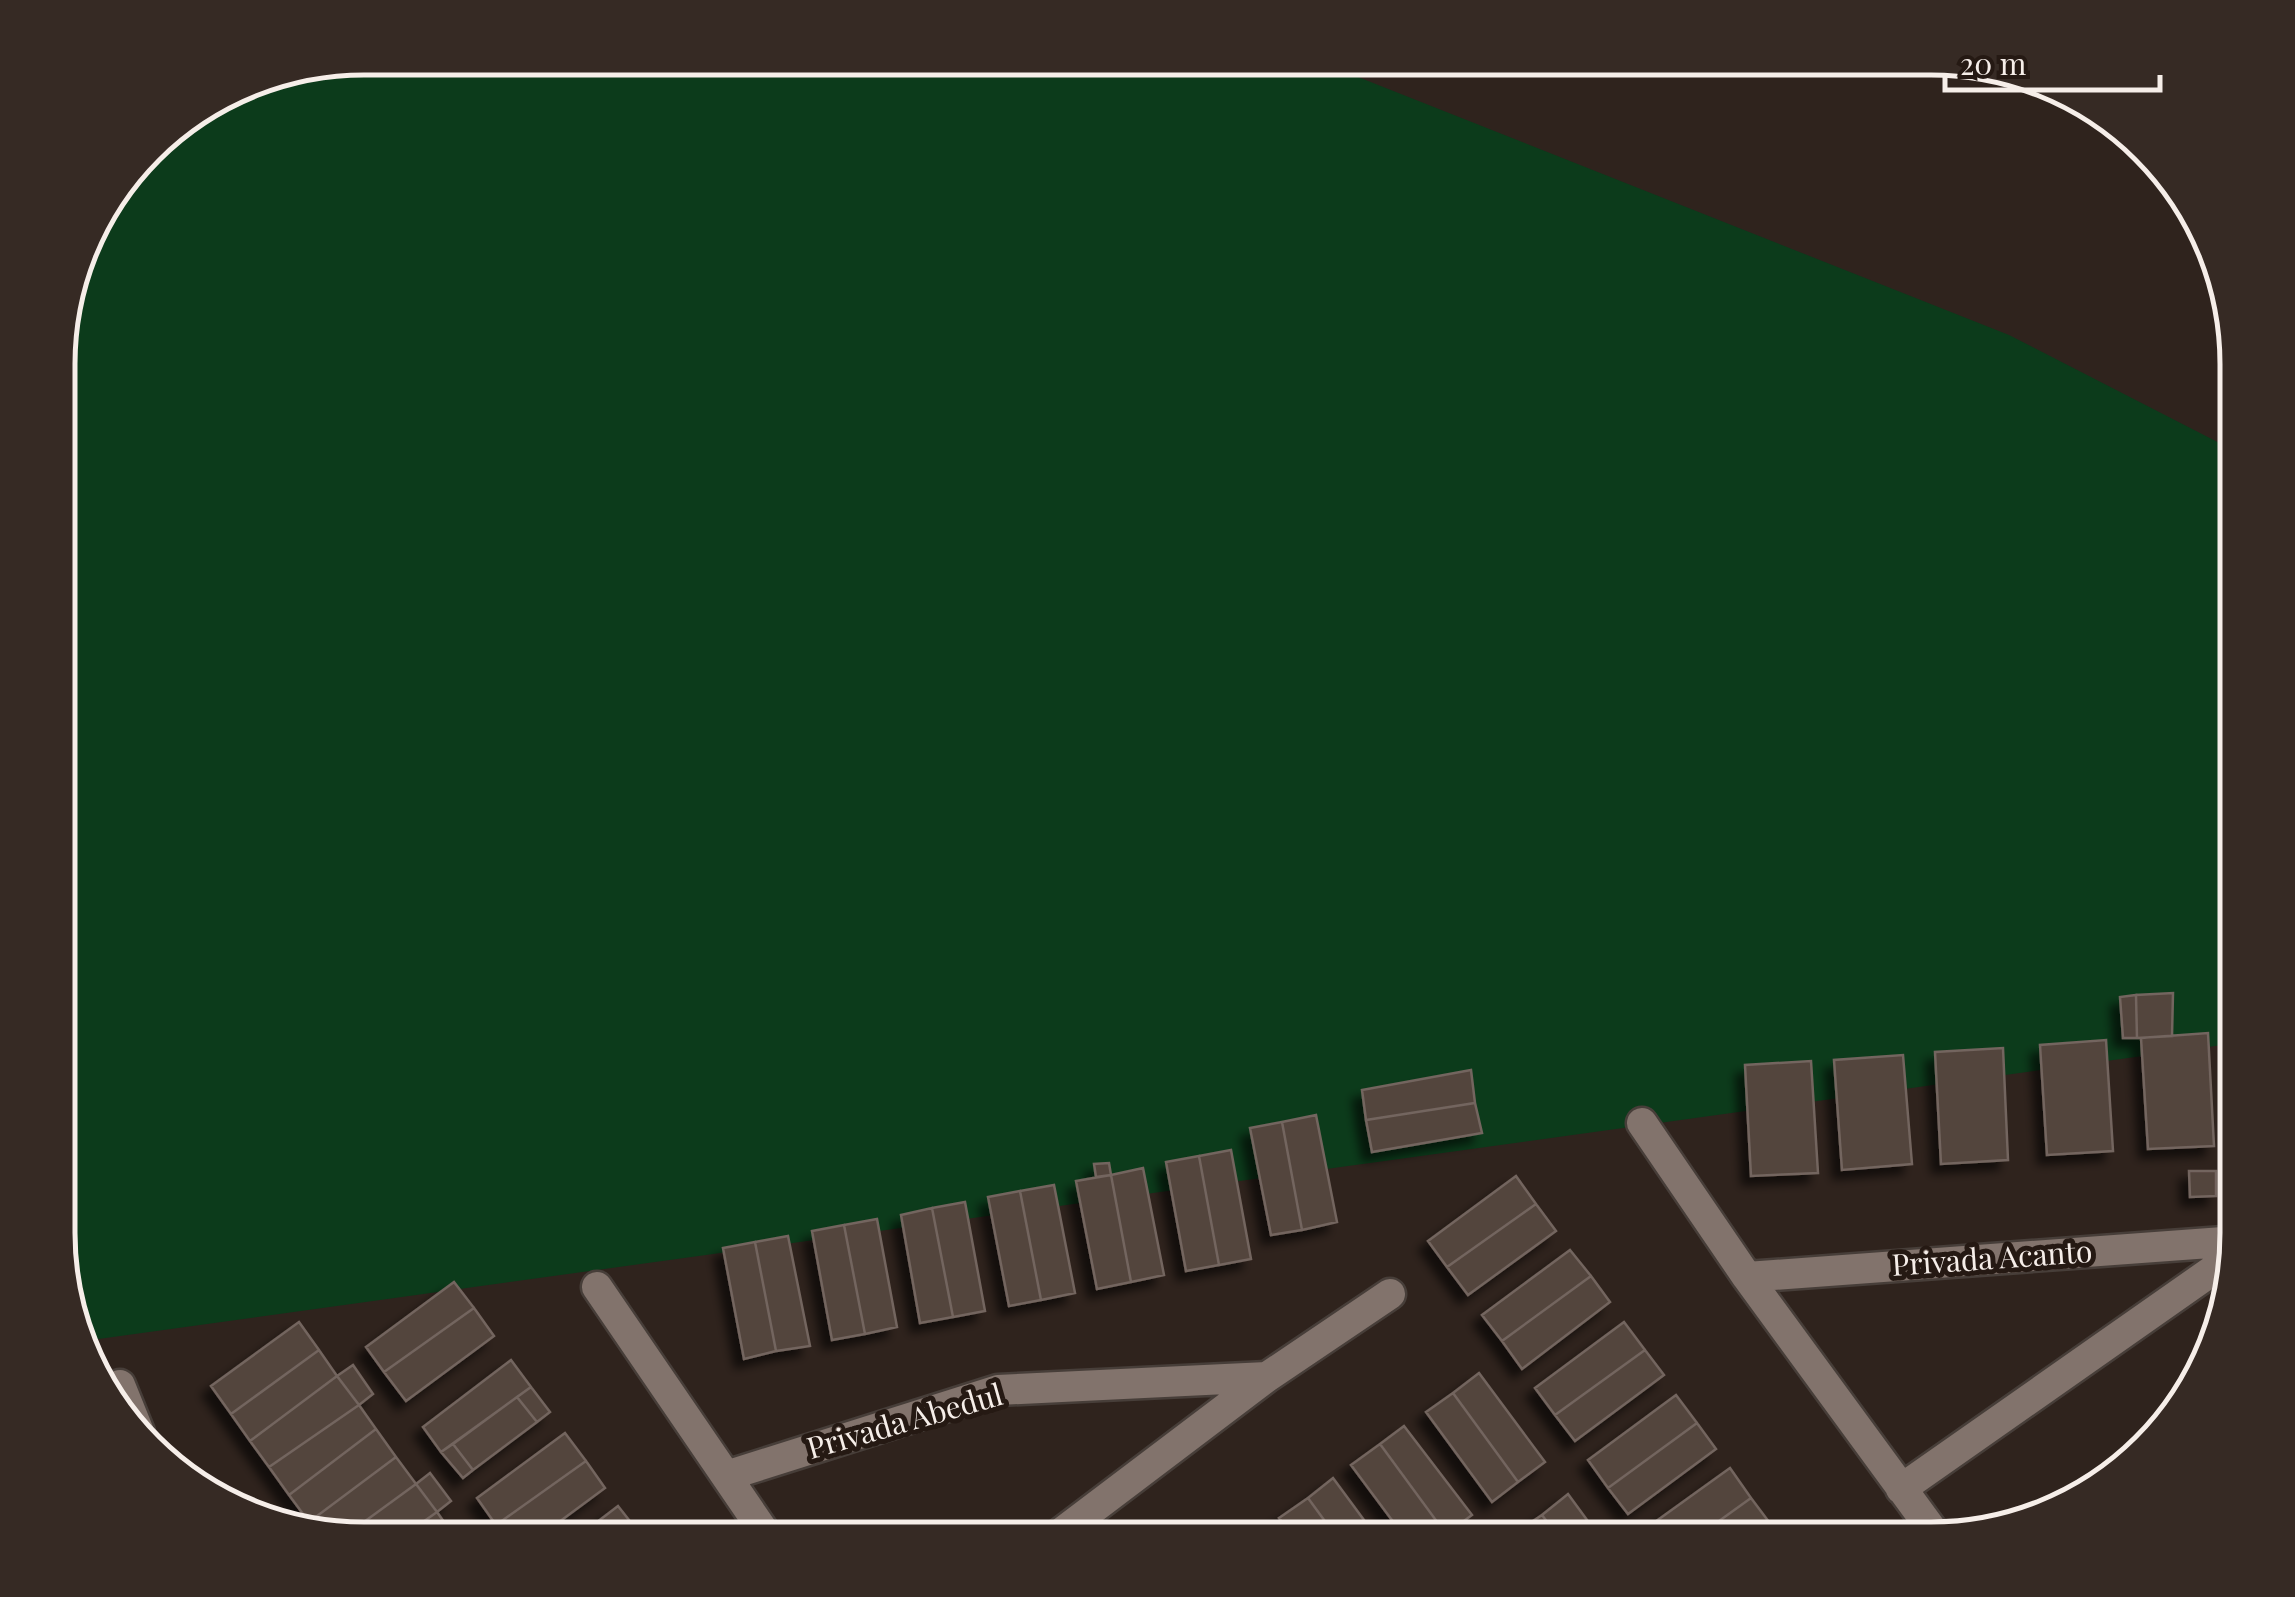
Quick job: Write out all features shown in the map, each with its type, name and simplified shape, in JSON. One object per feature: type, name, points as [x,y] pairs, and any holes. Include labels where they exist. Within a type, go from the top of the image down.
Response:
[{"type":"street","points":[[1642,1124],[1747,1277],[1926,1522]]},
{"type":"street","name":"Privada Acanto","points":[[1747,1277],[2219,1241]]},
{"type":"street","points":[[1901,1489],[2218,1266]]},
{"type":"street","points":[[598,1288],[757,1521]]},
{"type":"street","points":[[1076,1521],[1267,1377],[1390,1294]]},
{"type":"street","name":"Privada Abedul","points":[[726,1476],[998,1390],[1267,1377]]},
{"type":"street","points":[[120,1385],[122,1389]]},
{"type":"green space","points":[[1354,76],[2009,335],[2219,443],[2219,1045],[96,1339],[85,1308],[76,1252],[75,364],[77,327],[90,271],[124,204],[174,147],[220,114],[254,97],[327,77]]},
{"type":"building","points":[[2173,993],[2172,1036],[2137,1038],[2136,995]]},
{"type":"building","points":[[2136,995],[2137,1038],[2123,1038],[2120,997]]},
{"type":"building","points":[[2208,1033],[2214,1146],[2148,1149],[2141,1038]]},
{"type":"building","points":[[2106,1040],[2113,1151],[2047,1155],[2040,1045]]},
{"type":"building","points":[[2003,1048],[2008,1160],[1941,1164],[1935,1052]]},
{"type":"building","points":[[1903,1055],[1912,1164],[1842,1170],[1834,1060]]},
{"type":"building","points":[[1811,1061],[1818,1173],[1751,1176],[1745,1065]]},
{"type":"building","points":[[1471,1070],[1475,1103],[1366,1120],[1362,1090]]},
{"type":"building","points":[[1475,1103],[1482,1133],[1372,1152],[1366,1120]]},
{"type":"building","points":[[1316,1115],[1337,1222],[1302,1230],[1282,1122]]},
{"type":"building","points":[[1282,1122],[1302,1230],[1271,1235],[1250,1128]]},
{"type":"building","points":[[1231,1150],[1251,1259],[1219,1265],[1199,1156]]},
{"type":"building","points":[[1199,1156],[1219,1265],[1186,1271],[1166,1162]]},
{"type":"building","points":[[1109,1163],[1111,1175],[1096,1177],[1094,1164]]},
{"type":"building","points":[[1143,1168],[1164,1275],[1131,1282],[1111,1175]]},
{"type":"building","points":[[2189,1171],[2216,1171],[2216,1196],[2190,1197]]},
{"type":"building","points":[[1111,1175],[1131,1282],[1097,1289],[1076,1181]]},
{"type":"building","points":[[1516,1176],[1536,1204],[1447,1267],[1428,1241]]},
{"type":"building","points":[[1054,1185],[1075,1293],[1041,1300],[1020,1191]]},
{"type":"building","points":[[1020,1191],[1041,1300],[1009,1306],[988,1197]]},
{"type":"building","points":[[965,1202],[985,1311],[953,1317],[932,1208]]},
{"type":"building","points":[[1536,1204],[1556,1231],[1468,1295],[1447,1267]]},
{"type":"building","points":[[932,1208],[953,1317],[920,1323],[901,1215]]},
{"type":"building","points":[[877,1219],[897,1327],[865,1334],[844,1225]]},
{"type":"building","points":[[844,1225],[865,1334],[832,1340],[812,1231]]},
{"type":"building","points":[[788,1236],[810,1346],[776,1351],[755,1242]]},
{"type":"building","points":[[755,1242],[776,1351],[744,1359],[723,1248]]},
{"type":"building","points":[[1570,1250],[1591,1276],[1502,1341],[1482,1315]]},
{"type":"building","points":[[1591,1276],[1610,1302],[1522,1369],[1502,1341]]},
{"type":"building","points":[[454,1282],[474,1308],[384,1372],[366,1347]]},
{"type":"building","points":[[474,1308],[494,1336],[406,1401],[384,1372]]},
{"type":"building","points":[[299,1322],[319,1350],[231,1414],[211,1386]]},
{"type":"building","points":[[1624,1322],[1645,1350],[1555,1415],[1535,1388]]},
{"type":"building","points":[[319,1350],[337,1376],[250,1441],[231,1414]]},
{"type":"building","points":[[1645,1350],[1664,1375],[1575,1441],[1555,1415]]},
{"type":"building","points":[[511,1360],[531,1387],[441,1452],[423,1427]]},
{"type":"building","points":[[353,1365],[373,1394],[359,1405],[337,1376]]},
{"type":"building","points":[[1479,1373],[1545,1462],[1518,1482],[1453,1393]]},
{"type":"building","points":[[337,1376],[359,1405],[269,1467],[250,1441]]},
{"type":"building","points":[[531,1387],[550,1412],[537,1422],[517,1397]]},
{"type":"building","points":[[1453,1393],[1518,1482],[1492,1502],[1426,1412]]},
{"type":"building","points":[[1676,1395],[1697,1423],[1608,1488],[1588,1460]]},
{"type":"building","points":[[517,1397],[537,1422],[473,1470],[453,1444]]},
{"type":"building","points":[[359,1405],[376,1429],[289,1495],[269,1467]]},
{"type":"building","points":[[1697,1423],[1716,1449],[1628,1514],[1608,1488]]},
{"type":"building","points":[[1404,1426],[1472,1515],[1463,1522],[1437,1522],[1380,1444]]},
{"type":"building","points":[[376,1429],[396,1457],[315,1517],[304,1515],[289,1495]]},
{"type":"building","points":[[565,1433],[586,1461],[501,1521],[493,1521],[477,1498]]},
{"type":"building","points":[[453,1444],[473,1470],[463,1478],[441,1452]]},
{"type":"building","points":[[1380,1444],[1437,1522],[1393,1522],[1351,1465]]},
{"type":"building","points":[[396,1457],[416,1484],[365,1521],[315,1517]]},
{"type":"building","points":[[586,1461],[605,1488],[560,1521],[501,1521]]},
{"type":"building","points":[[1730,1468],[1751,1498],[1718,1522],[1655,1522]]},
{"type":"building","points":[[430,1473],[451,1501],[437,1512],[416,1484]]},
{"type":"building","points":[[1333,1478],[1365,1522],[1325,1522],[1308,1498]]},
{"type":"building","points":[[416,1484],[437,1512],[424,1521],[365,1521]]},
{"type":"building","points":[[1568,1494],[1588,1522],[1547,1522],[1542,1515]]},
{"type":"building","points":[[1308,1498],[1325,1522],[1282,1522],[1279,1518]]},
{"type":"building","points":[[1751,1498],[1769,1522],[1718,1522]]},
{"type":"building","points":[[618,1506],[630,1521],[598,1521]]},
{"type":"building","points":[[437,1512],[443,1521],[424,1521]]}]
